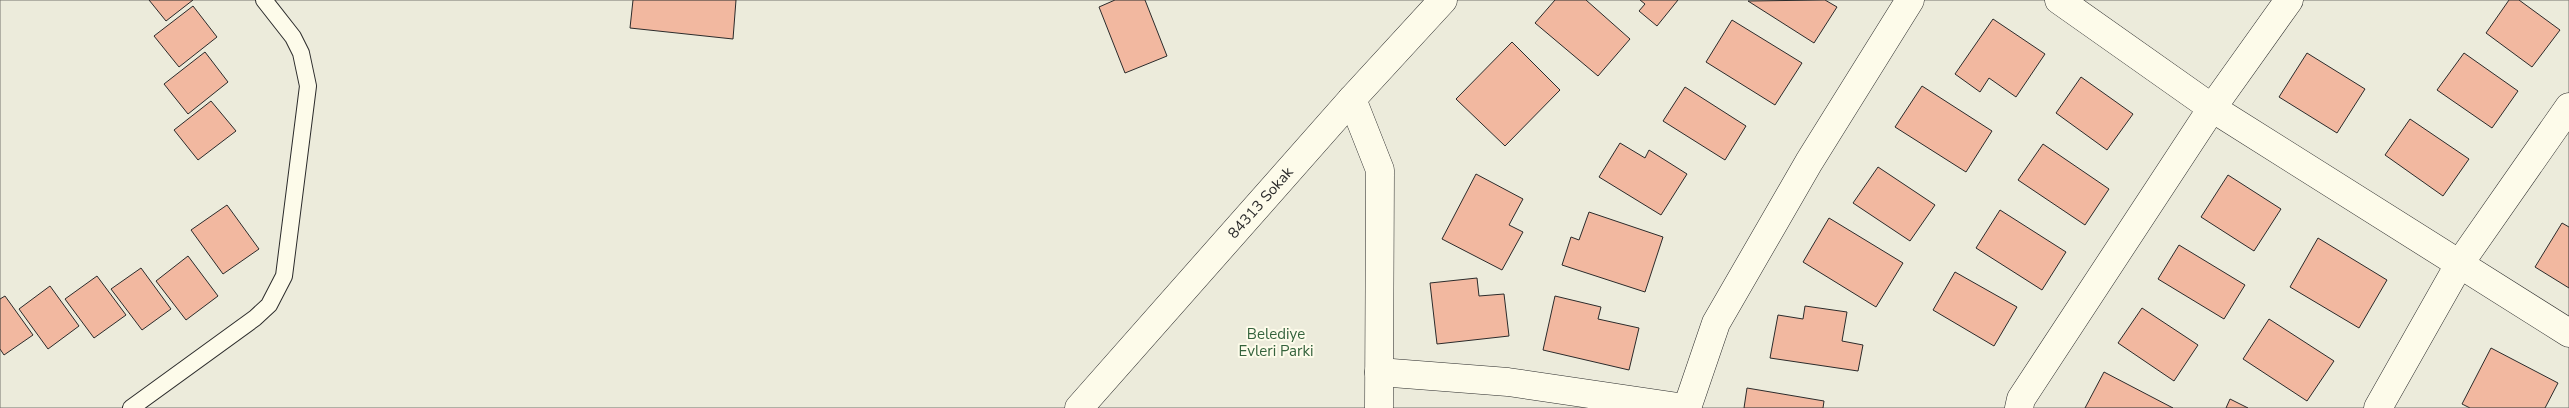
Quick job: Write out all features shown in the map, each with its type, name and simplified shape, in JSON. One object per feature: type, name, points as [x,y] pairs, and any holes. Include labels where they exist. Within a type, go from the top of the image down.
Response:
[{"type":"street","name":"84313 Sokak","points":[[1079,408],[1352,99],[1443,0]]},
{"type":"street","points":[[1379,372],[1508,382],[1686,408],[1716,323],[1809,162],[1910,0]]},
{"type":"street","points":[[2059,0],[2212,108],[2569,333]]},
{"type":"street","points":[[2019,408],[2021,399],[2212,108],[2289,0]]},
{"type":"street","points":[[1352,99],[1380,170],[1379,408]]},
{"type":"street","points":[[2378,408],[2460,263],[2569,107]]},
{"type":"lane","points":[[131,408],[255,318],[269,305],[284,276],[308,86],[304,61],[293,37],[264,0]]},
{"type":"green space","name":"Belediye Evleri Parki","points":[[0,0],[2569,0],[2569,408],[0,408]]},
{"type":"building","points":[[149,0],[193,0],[166,21]]},
{"type":"building","points":[[633,0],[736,0],[733,39],[630,28]]},
{"type":"building","points":[[1115,0],[1145,0],[1167,56],[1125,73],[1099,7]]},
{"type":"building","points":[[1555,0],[1586,0],[1630,39],[1598,76],[1535,23]]},
{"type":"building","points":[[1640,0],[1678,0],[1657,26],[1639,11],[1645,4]]},
{"type":"building","points":[[1825,0],[1837,7],[1814,43],[1748,1]]},
{"type":"building","points":[[2509,0],[2519,0],[2560,30],[2532,67],[2486,33]]},
{"type":"building","points":[[193,6],[217,37],[179,67],[154,36]]},
{"type":"building","points":[[1993,19],[2045,54],[2016,97],[1989,78],[1980,92],[1955,74]]},
{"type":"building","points":[[1732,20],[1802,63],[1775,105],[1706,62]]},
{"type":"building","points":[[1512,42],[1560,90],[1505,146],[1456,99]]},
{"type":"building","points":[[205,52],[228,82],[188,114],[164,84]]},
{"type":"building","points":[[2307,53],[2365,89],[2337,133],[2279,97]]},
{"type":"building","points":[[2464,53],[2518,91],[2492,128],[2437,90]]},
{"type":"building","points":[[2081,77],[2133,114],[2107,150],[2056,113]]},
{"type":"building","points":[[1922,86],[1992,131],[1966,172],[1895,127]]},
{"type":"building","points":[[1685,87],[1746,126],[1725,160],[1663,121]]},
{"type":"building","points":[[211,101],[236,131],[198,160],[174,130]]},
{"type":"building","points":[[2410,119],[2469,159],[2443,196],[2385,155]]},
{"type":"building","points":[[1620,143],[1645,158],[1649,150],[1687,174],[1661,215],[1599,177]]},
{"type":"building","points":[[2043,144],[2109,189],[2085,225],[2018,180]]},
{"type":"building","points":[[1878,167],[1935,205],[1910,241],[1853,203]]},
{"type":"building","points":[[1476,174],[1523,199],[1509,225],[1523,232],[1502,270],[1442,239]]},
{"type":"building","points":[[2228,175],[2281,209],[2254,251],[2201,217]]},
{"type":"building","points":[[227,205],[259,249],[223,274],[191,230]]},
{"type":"building","points":[[2000,210],[2066,252],[2042,290],[1976,248]]},
{"type":"building","points":[[1589,212],[1663,237],[1645,292],[1562,265],[1571,237],[1579,240]]},
{"type":"building","points":[[1829,218],[1903,263],[1876,307],[1803,262]]},
{"type":"building","points":[[2562,223],[2569,227],[2569,288],[2535,267]]},
{"type":"building","points":[[2318,238],[2387,280],[2359,328],[2290,287]]},
{"type":"building","points":[[2179,245],[2245,285],[2224,319],[2158,279]]},
{"type":"building","points":[[188,256],[218,296],[186,320],[156,281]]},
{"type":"building","points":[[141,268],[171,309],[142,330],[111,289]]},
{"type":"building","points":[[1955,272],[2017,307],[1994,346],[1933,310]]},
{"type":"building","points":[[97,276],[126,315],[94,338],[65,299]]},
{"type":"building","points":[[1477,278],[1479,296],[1504,294],[1509,336],[1437,344],[1430,283]]},
{"type":"building","points":[[50,286],[79,326],[48,349],[19,309]]},
{"type":"building","points":[[5,296],[33,335],[4,355],[0,349],[0,299]]},
{"type":"building","points":[[1555,296],[1601,307],[1598,319],[1639,328],[1629,370],[1543,350]]},
{"type":"building","points":[[1805,306],[1847,312],[1842,341],[1863,345],[1858,371],[1770,358],[1778,315],[1803,319]]},
{"type":"building","points":[[2142,308],[2198,345],[2174,381],[2118,343]]},
{"type":"building","points":[[2269,319],[2334,361],[2307,401],[2243,359]]},
{"type":"building","points":[[2491,348],[2558,383],[2545,408],[2470,408],[2462,404]]},
{"type":"building","points":[[2104,372],[2173,408],[2085,408]]},
{"type":"building","points":[[1747,388],[1824,401],[1823,408],[1744,408]]},
{"type":"building","points":[[2230,399],[2248,408],[2226,408]]}]
